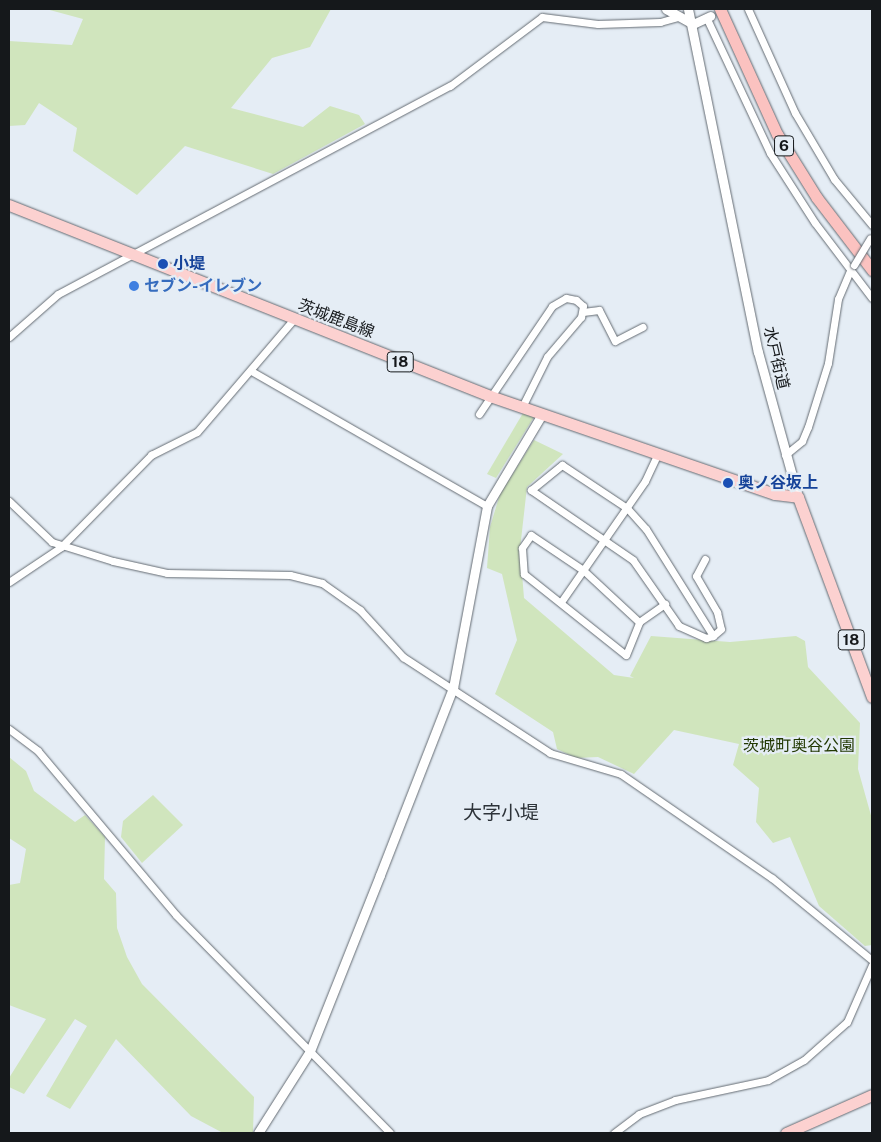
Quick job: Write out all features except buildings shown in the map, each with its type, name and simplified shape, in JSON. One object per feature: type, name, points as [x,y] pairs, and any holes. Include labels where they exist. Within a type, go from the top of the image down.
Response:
[{"type":"highway","name":"6","points":[[714,13],[777,134],[817,198],[872,270]]},
{"type":"main road","name":"茨城鹿島線","points":[[9,205],[131,256],[490,396],[775,494],[798,497]]},
{"type":"main road","name":"水戸街道","points":[[798,497],[872,697]]},
{"type":"main road","points":[[786,1133],[872,1095]]},
{"type":"street","points":[[666,9],[677,17]]},
{"type":"street","points":[[748,9],[795,112],[834,179],[872,225]]},
{"type":"street","points":[[9,337],[48,300],[450,86],[542,17],[598,24],[660,22],[690,14],[714,13],[770,153],[872,298]]},
{"type":"street","name":"水戸街道","points":[[690,14],[758,352],[798,497]]},
{"type":"street","points":[[785,455],[802,441],[808,427],[828,364],[838,299],[852,268],[871,236]]},
{"type":"street","points":[[479,414],[552,306],[571,298],[581,303],[583,312]]},
{"type":"street","points":[[522,406],[547,357],[583,312],[599,310],[615,341],[643,327]]},
{"type":"street","points":[[9,582],[61,546],[151,455],[197,432],[253,372],[294,320]]},
{"type":"street","points":[[253,372],[487,506]]},
{"type":"street","points":[[258,1133],[310,1051],[453,688],[487,506],[542,414]]},
{"type":"street","points":[[561,602],[627,508],[658,453]]},
{"type":"street","points":[[562,465],[627,508],[646,529],[713,636],[686,632],[637,564],[605,539],[531,490],[562,465]]},
{"type":"street","points":[[9,501],[61,546],[167,573],[311,579],[342,595],[403,656],[550,753],[622,774],[772,878],[872,960]]},
{"type":"street","points":[[639,622],[583,570],[531,535],[522,548],[524,574],[626,655],[639,622],[665,604]]},
{"type":"street","points":[[705,560],[696,576],[718,612],[720,629],[713,636]]},
{"type":"street","points":[[9,729],[38,750],[166,904],[390,1133]]},
{"type":"street","points":[[614,1133],[639,1114],[675,1100],[768,1080],[804,1060],[847,1022],[872,965]]},
{"type":"green space","points":[[46,9],[331,9],[310,47],[272,58],[231,108],[303,127],[330,106],[359,115],[365,124],[273,174],[185,146],[137,195],[73,151],[77,128],[39,103],[25,125],[9,126],[9,41],[72,45],[83,19]]},
{"type":"green space","points":[[523,413],[534,417],[496,478],[487,474]]},
{"type":"green space","name":"茨城町奥谷公園","points":[[534,440],[563,454],[527,487],[520,549],[524,598],[614,675],[634,678],[630,676],[651,636],[730,642],[796,636],[805,641],[808,667],[860,723],[858,769],[872,819],[872,945],[865,946],[819,906],[790,837],[773,843],[756,822],[759,788],[733,765],[739,744],[674,730],[634,774],[598,757],[576,758],[557,749],[553,732],[495,694],[517,640],[502,574],[487,568],[490,527],[500,494]]},
{"type":"green space","points":[[9,757],[26,771],[34,791],[75,822],[85,815],[105,837],[104,879],[116,893],[117,928],[127,957],[142,984],[254,1097],[253,1132],[223,1133],[191,1116],[116,1039],[70,1109],[46,1096],[87,1026],[75,1019],[24,1094],[9,1087],[9,1078],[46,1019],[9,1005],[9,885],[20,883],[26,849],[9,838]]},
{"type":"green space","points":[[153,795],[183,825],[142,863],[121,837],[123,821]]},
{"type":"place","name":"小堤","points":[[163,264]]},
{"type":"place","name":"セブン-イレブン","points":[[134,286]]},
{"type":"place","name":"奥ノ谷坂上","points":[[728,483]]},
{"type":"district","name":"大字小堤","points":[[501,813]]}]
